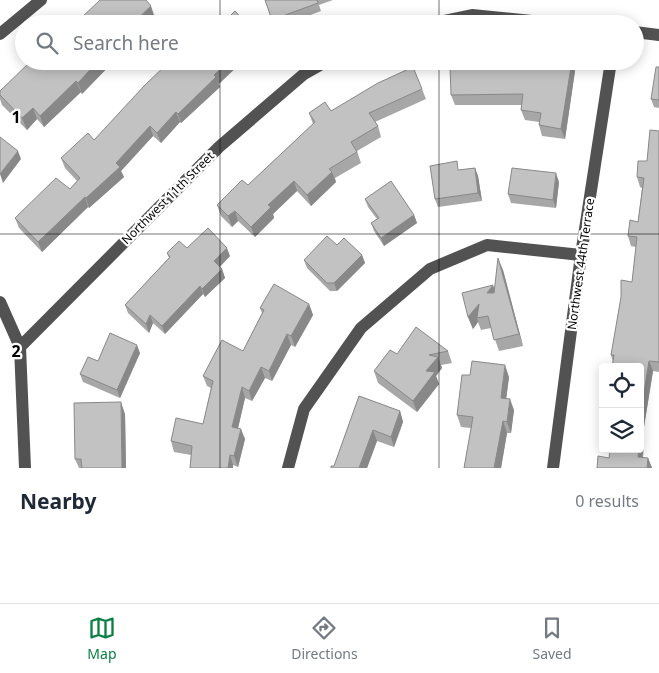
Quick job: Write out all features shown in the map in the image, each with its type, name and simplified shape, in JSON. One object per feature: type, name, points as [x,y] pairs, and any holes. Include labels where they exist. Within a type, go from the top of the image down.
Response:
[{"type":"street","points":[[23,15],[41,0]]},
{"type":"street","points":[[0,34],[15,22]]},
{"type":"street","points":[[644,33],[659,35]]},
{"type":"street","name":"Northwest 11th Street","points":[[20,347],[219,147],[311,70]]},
{"type":"street","name":"Northwest 44th Terrace","points":[[553,468],[610,70]]},
{"type":"street","points":[[288,468],[304,409],[355,336],[361,328],[430,269],[487,245],[582,255]]},
{"type":"street","points":[[0,302],[20,347],[25,468]]},
{"type":"building","points":[[100,0],[146,0],[151,6],[142,15],[84,15]]},
{"type":"building","points":[[265,0],[317,0],[318,3],[286,15],[270,15]]},
{"type":"building","points":[[656,67],[659,67],[659,100],[651,99]]},
{"type":"building","points":[[22,70],[90,70],[78,83],[76,81],[40,116],[33,108],[22,118],[0,95],[0,91]]},
{"type":"building","points":[[161,70],[219,70],[214,75],[216,77],[178,114],[176,112],[157,133],[150,126],[116,163],[120,167],[38,242],[15,218],[56,178],[70,189],[80,178],[61,158],[88,133],[94,140]]},
{"type":"building","points":[[406,70],[414,70],[422,89],[369,113],[378,126],[351,142],[357,152],[329,169],[332,172],[307,195],[294,181],[268,205],[271,207],[251,227],[235,211],[228,216],[217,205],[242,180],[248,185],[315,122],[309,113],[325,102],[331,111],[378,83]]},
{"type":"building","points":[[450,70],[571,70],[561,129],[539,125],[541,113],[521,110],[523,94],[451,95]]},
{"type":"building","points":[[650,130],[659,131],[659,362],[649,361],[644,393],[644,363],[613,363],[614,355],[611,355],[621,297],[621,280],[632,282],[637,237],[628,236],[630,220],[638,222],[644,178],[637,177],[638,161],[647,161]]},
{"type":"building","points":[[0,137],[18,151],[0,174]]},
{"type":"building","points":[[457,161],[458,170],[475,168],[478,193],[435,199],[430,166]]},
{"type":"building","points":[[512,168],[556,173],[553,200],[508,194]]},
{"type":"building","points":[[391,181],[414,215],[381,238],[371,223],[379,218],[365,199]]},
{"type":"building","points":[[208,228],[227,248],[214,261],[222,269],[202,289],[200,286],[162,326],[150,315],[146,324],[125,305],[170,257],[167,253],[179,241],[187,248]]},
{"type":"building","points":[[327,236],[337,245],[344,238],[362,255],[334,283],[327,283],[304,260]]},
{"type":"building","points":[[498,258],[519,334],[494,340],[488,316],[477,318],[479,304],[468,317],[462,293],[493,285],[487,293],[494,293]]},
{"type":"building","points":[[274,284],[309,304],[291,336],[287,334],[269,371],[261,367],[249,391],[242,387],[232,427],[241,429],[234,456],[230,455],[228,468],[190,468],[192,446],[171,441],[176,418],[203,424],[213,381],[203,376],[222,340],[243,351],[264,310],[260,308]]},
{"type":"building","points":[[416,327],[448,351],[429,355],[438,357],[426,371],[435,372],[413,401],[374,371],[390,350],[397,354]]},
{"type":"building","points":[[110,333],[137,345],[117,390],[80,374],[88,357],[98,361]]},
{"type":"building","points":[[472,361],[505,365],[501,398],[510,399],[507,422],[503,421],[494,468],[464,468],[473,417],[457,415],[462,375],[470,375]]},
{"type":"building","points":[[359,396],[400,411],[391,437],[373,430],[359,468],[331,468],[331,466],[334,466]]},
{"type":"building","points":[[121,402],[122,468],[82,468],[81,459],[75,459],[74,403]]},
{"type":"building","points":[[610,453],[638,453],[638,457],[648,458],[647,468],[597,468],[598,456],[609,458]]}]
